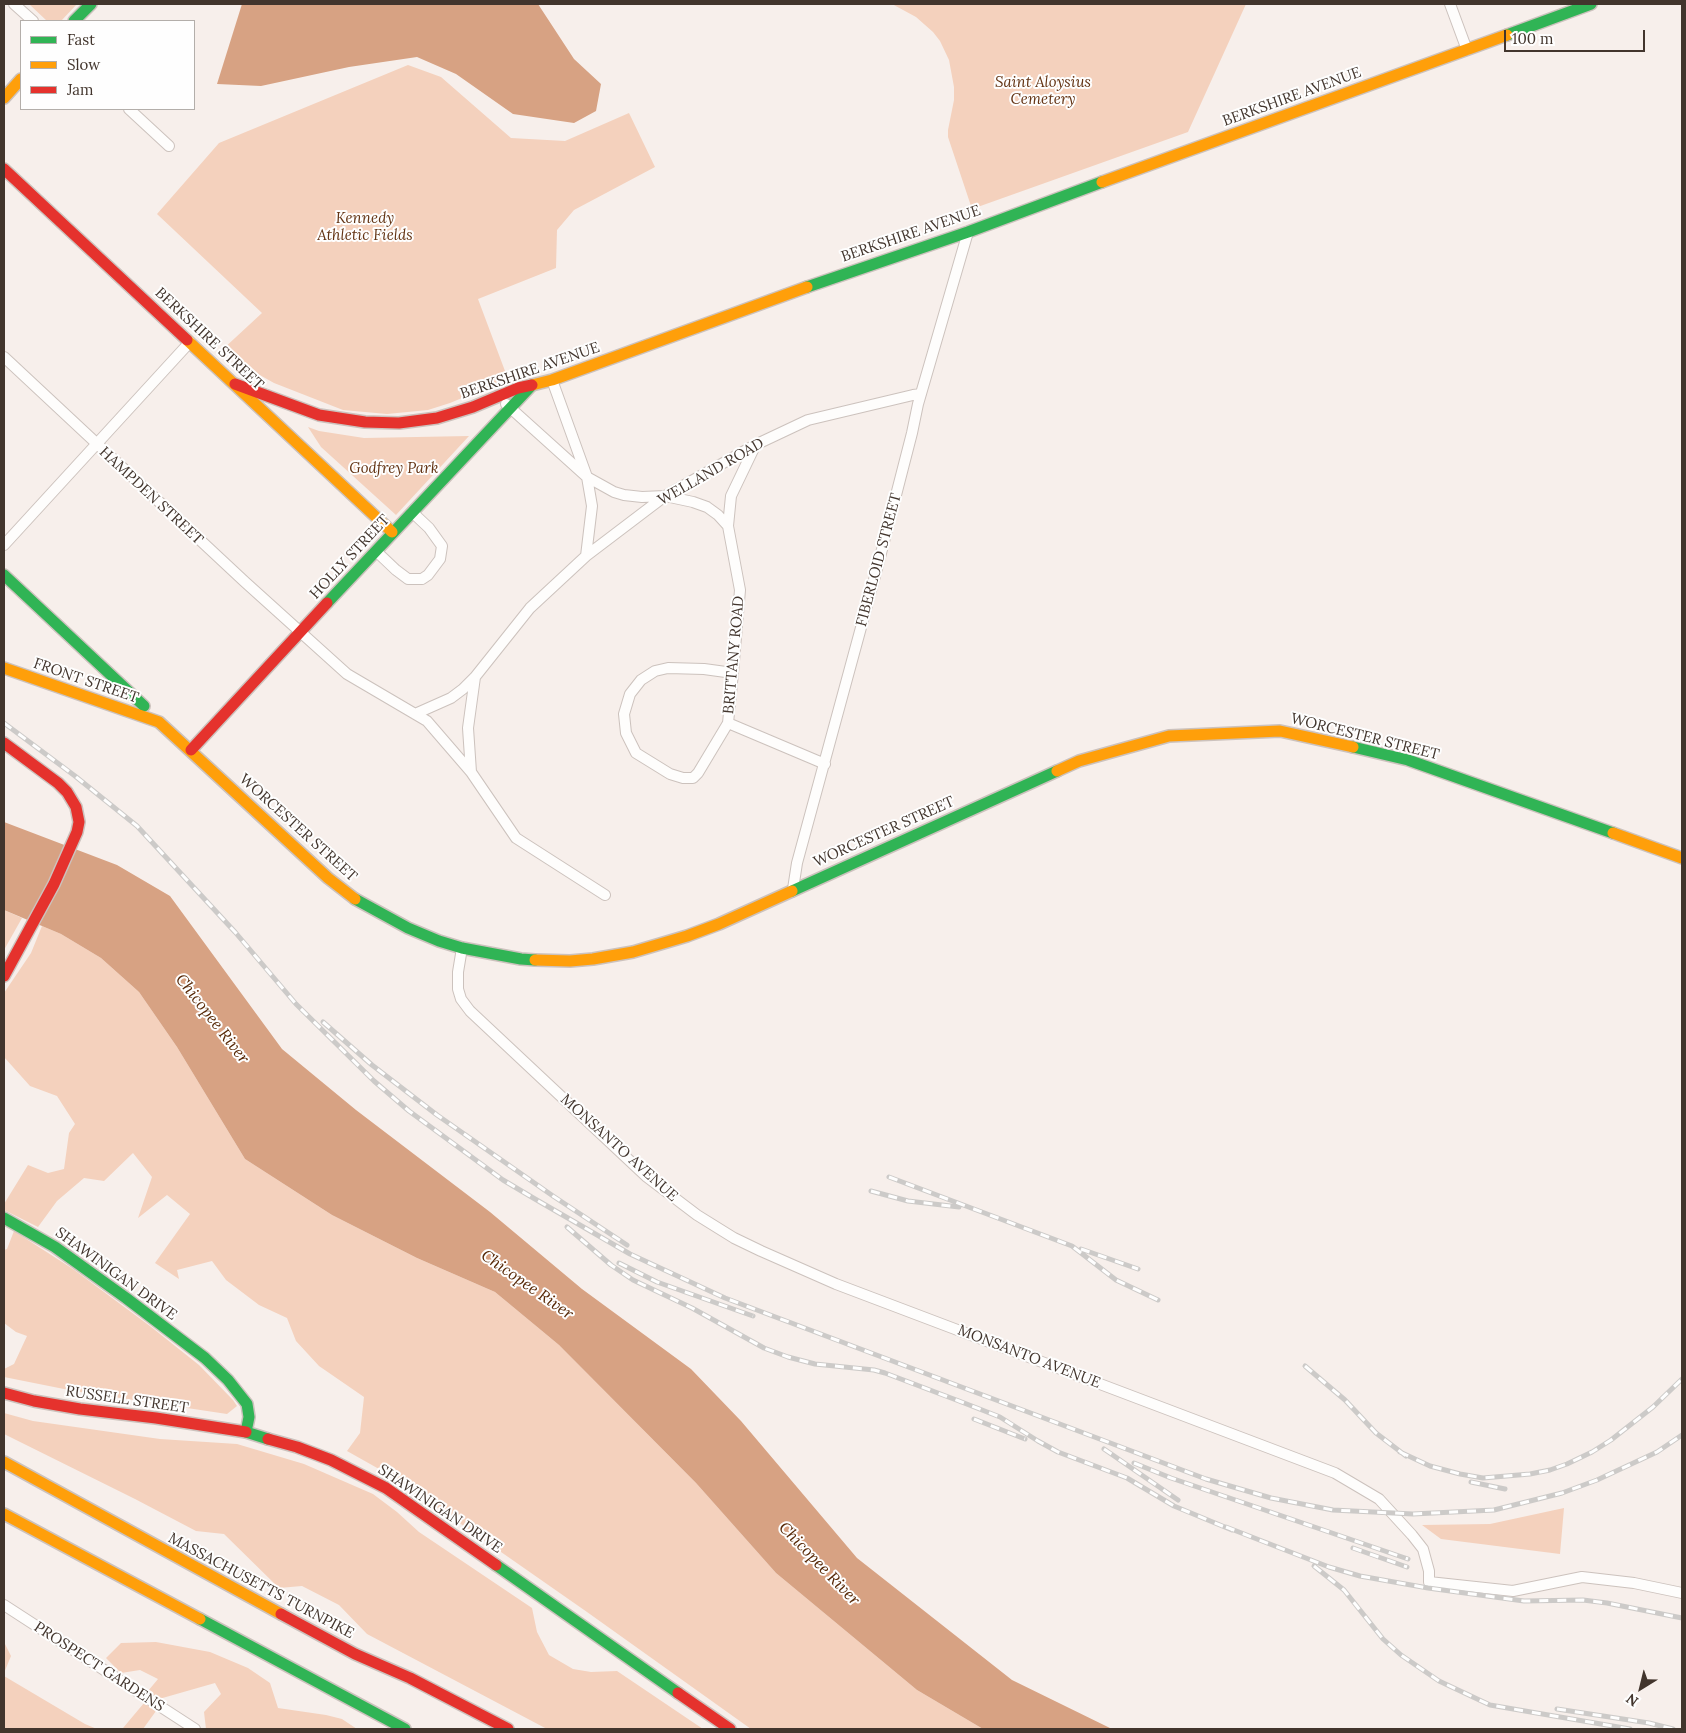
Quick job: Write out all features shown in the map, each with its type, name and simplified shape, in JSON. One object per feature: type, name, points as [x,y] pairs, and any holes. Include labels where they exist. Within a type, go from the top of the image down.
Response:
[{"type":"main road","points":[[75,20],[91,4]]},
{"type":"main road","name":"BERKSHIRE AVENUE","points":[[235,384],[319,416],[365,422],[399,423],[437,418],[473,407],[518,388],[552,380],[843,274],[968,232],[1591,4]]},
{"type":"main road","points":[[4,98],[20,80]]},
{"type":"main road","name":"BERKSHIRE STREET","points":[[4,169],[392,532]]},
{"type":"main road","name":"HOLLY STREET","points":[[192,750],[392,532],[532,385]]},
{"type":"main road","points":[[4,575],[144,706]]},
{"type":"main road","name":"FRONT STREET","points":[[4,668],[160,722]]},
{"type":"main road","name":"WORCESTER STREET","points":[[160,722],[328,878],[348,894],[408,928],[439,941],[462,948],[533,960],[577,960],[610,957],[654,947],[695,934],[1079,761],[1169,736],[1280,731],[1408,760],[1682,858]]},
{"type":"main road","points":[[4,743],[58,783],[71,797],[78,812],[79,822],[77,832],[54,884],[4,976]]},
{"type":"main road","name":"SHAWINIGAN DRIVE","points":[[4,1218],[55,1247],[205,1358],[228,1380],[247,1404],[249,1418],[246,1432],[298,1447],[331,1460],[386,1488],[730,1729]]},
{"type":"main road","name":"RUSSELL STREET","points":[[4,1394],[80,1409],[156,1418],[246,1432]]},
{"type":"main road","name":"MASSACHUSETTS TURNPIKE","points":[[4,1462],[355,1654],[410,1678],[508,1729]]},
{"type":"main road","points":[[4,1514],[405,1729]]},
{"type":"street","points":[[14,4],[32,20]]},
{"type":"street","points":[[1450,4],[1467,50]]},
{"type":"street","points":[[130,110],[169,146]]},
{"type":"street","name":"FIBERLOID STREET","points":[[793,889],[797,863],[878,566],[921,394],[968,232]]},
{"type":"street","points":[[4,545],[190,342]]},
{"type":"street","name":"HAMPDEN STREET","points":[[4,357],[95,444],[300,632]]},
{"type":"street","points":[[552,380],[587,477],[592,506],[586,556]]},
{"type":"street","name":"WELLAND ROAD","points":[[415,714],[452,698],[463,689],[475,677],[530,608],[586,556],[665,496],[756,445],[808,420],[913,394],[921,394]]},
{"type":"street","points":[[498,397],[587,477],[614,492],[624,495],[642,497],[665,496],[693,502],[707,507],[728,526]]},
{"type":"street","name":"BRITTANY ROAD","points":[[733,674],[704,669],[668,668],[655,671],[641,680],[630,694],[624,714],[626,733],[636,753],[670,774],[683,778],[693,778],[698,773],[728,723],[733,674],[740,590],[728,526],[731,496],[756,445]]},
{"type":"street","points":[[376,551],[408,579],[422,579],[428,575],[440,559],[442,546],[429,528],[412,512]]},
{"type":"street","points":[[300,632],[347,674],[426,721],[472,772],[516,838],[605,896]]},
{"type":"street","points":[[472,772],[468,728],[475,677]]},
{"type":"street","points":[[728,723],[825,764]]},
{"type":"street","name":"MONSANTO AVENUE","points":[[462,948],[458,972],[458,989],[470,1011],[653,1181],[697,1215],[734,1238],[761,1252],[836,1284],[1335,1473],[1379,1499],[1412,1535],[1423,1549],[1429,1571],[1429,1582],[1513,1591],[1582,1577],[1634,1583],[1682,1593]]},
{"type":"street","name":"PROSPECT GARDENS","points":[[4,1605],[195,1729]]},
{"type":"green space","points":[[29,4],[77,4],[62,20],[46,20]]},
{"type":"green space","name":"Saint Aloysius Cemetery","points":[[892,4],[1246,4],[1188,132],[972,209],[948,137],[954,100],[954,87],[949,60],[940,41],[933,32],[916,17]]},
{"type":"green space","name":"Kennedy Athletic Fields","points":[[408,65],[441,77],[511,138],[565,141],[629,113],[655,167],[574,210],[557,230],[556,268],[478,299],[508,379],[428,410],[387,414],[343,410],[274,383],[242,365],[222,350],[262,313],[157,214],[219,143]]},
{"type":"green space","name":"Godfrey Park","points":[[308,427],[319,431],[364,438],[469,436],[396,515],[321,447]]},
{"type":"green space","points":[[4,910],[22,918],[4,950]]},
{"type":"green space","points":[[42,926],[61,934],[101,958],[139,992],[177,1047],[245,1159],[332,1215],[417,1258],[495,1292],[559,1345],[696,1483],[776,1573],[917,1690],[983,1729],[751,1729],[395,1478],[347,1451],[360,1433],[364,1397],[319,1366],[296,1341],[287,1318],[259,1305],[226,1280],[212,1261],[177,1270],[179,1279],[155,1263],[190,1214],[167,1195],[138,1218],[152,1177],[133,1153],[104,1181],[84,1178],[57,1201],[38,1227],[4,1210],[4,1204],[28,1165],[48,1173],[64,1169],[69,1133],[75,1124],[57,1096],[30,1086],[4,1057],[4,993],[31,953]]},
{"type":"green space","points":[[14,1231],[73,1269],[150,1326],[199,1365],[237,1406],[227,1414],[74,1391],[4,1377],[4,1369],[14,1364],[27,1336],[16,1332],[4,1323],[4,1250],[7,1249]]},
{"type":"green space","points":[[4,1413],[33,1421],[160,1439],[237,1444],[304,1464],[373,1494],[419,1532],[532,1608],[537,1632],[549,1655],[573,1669],[591,1672],[617,1671],[703,1729],[547,1729],[367,1634],[339,1605],[302,1586],[279,1588],[224,1534],[196,1531],[4,1434]]},
{"type":"green space","points":[[1564,1508],[1560,1554],[1441,1539],[1422,1525],[1490,1524]]},
{"type":"green space","points":[[4,1642],[11,1656],[4,1673]]},
{"type":"green space","points":[[156,1642],[210,1652],[248,1668],[270,1683],[278,1708],[342,1719],[357,1729],[206,1729],[204,1712],[221,1694],[215,1683],[159,1699],[148,1691],[158,1679],[140,1670],[121,1673],[106,1658],[121,1643]]},
{"type":"green space","points":[[4,1676],[85,1724],[97,1729],[4,1729]]},
{"type":"green space","points":[[144,1703],[156,1711],[143,1729],[116,1729],[123,1728]]},
{"type":"water","points":[[242,4],[538,4],[574,59],[601,84],[596,111],[574,123],[513,114],[456,74],[417,57],[349,67],[261,86],[217,84]]},
{"type":"water","name":"Chicopee River","points":[[4,822],[117,865],[170,896],[282,1049],[356,1110],[490,1212],[582,1289],[691,1369],[741,1421],[857,1558],[1012,1680],[1112,1729],[983,1729],[917,1690],[776,1573],[696,1483],[559,1345],[495,1292],[417,1258],[332,1215],[245,1159],[177,1047],[139,992],[101,958],[61,934],[4,910]]},
{"type":"railway","points":[[4,723],[75,776],[137,826],[235,932],[296,1004],[374,1081],[409,1111],[503,1180],[535,1199],[630,1254],[725,1298],[1206,1479],[1271,1498],[1333,1510],[1413,1514],[1494,1510],[1562,1493],[1597,1480],[1657,1452],[1682,1435]]},
{"type":"railway","points":[[323,1022],[372,1065],[437,1115],[627,1245]]},
{"type":"railway","points":[[889,1177],[1072,1246],[1116,1280],[1158,1300]]},
{"type":"railway","points":[[871,1191],[908,1201],[959,1207]]},
{"type":"railway","points":[[567,1227],[611,1265],[633,1280],[692,1308],[764,1348],[815,1364],[874,1370],[959,1401],[1000,1417],[1058,1452],[1127,1478],[1174,1506],[1232,1530]]},
{"type":"railway","points":[[1081,1249],[1138,1269]]},
{"type":"railway","points":[[619,1263],[657,1282],[753,1316]]},
{"type":"railway","points":[[1305,1366],[1345,1400],[1376,1433],[1406,1456]]},
{"type":"railway","points":[[1400,1452],[1430,1466],[1483,1478],[1530,1474],[1550,1470],[1592,1452],[1611,1440],[1653,1407],[1682,1379]]},
{"type":"railway","points":[[974,1419],[1025,1439]]},
{"type":"railway","points":[[1104,1449],[1178,1500]]},
{"type":"railway","points":[[1134,1463],[1171,1478],[1408,1559]]},
{"type":"railway","points":[[1471,1482],[1505,1489]]},
{"type":"railway","points":[[1226,1527],[1329,1567],[1360,1576],[1428,1588],[1524,1601],[1583,1600],[1607,1603],[1682,1618]]},
{"type":"railway","points":[[1353,1548],[1407,1567]]},
{"type":"railway","points":[[1314,1566],[1344,1590],[1383,1639],[1401,1655],[1439,1681],[1490,1705],[1630,1729]]},
{"type":"railway","points":[[1557,1709],[1649,1723],[1673,1729]]},
{"type":"traffic: fast","points":[[75,20],[91,4]]},
{"type":"traffic: fast","points":[[1507,35],[1591,4]]},
{"type":"traffic: fast","points":[[807,287],[968,232],[1102,182]]},
{"type":"traffic: fast","points":[[327,603],[532,385]]},
{"type":"traffic: fast","points":[[4,575],[144,706]]},
{"type":"traffic: fast","points":[[1353,747],[1408,760],[1613,833]]},
{"type":"traffic: fast","points":[[792,891],[1057,771]]},
{"type":"traffic: fast","points":[[355,899],[408,928],[439,941],[462,948],[535,960]]},
{"type":"traffic: fast","points":[[4,1218],[55,1247],[205,1358],[228,1380],[247,1404],[249,1417],[246,1432],[268,1439]]},
{"type":"traffic: fast","points":[[496,1565],[678,1693]]},
{"type":"traffic: fast","points":[[200,1619],[405,1729]]},
{"type":"traffic: slow","points":[[1102,182],[1507,35]]},
{"type":"traffic: slow","points":[[4,98],[20,80]]},
{"type":"traffic: slow","points":[[532,385],[552,380],[807,287]]},
{"type":"traffic: slow","points":[[187,340],[392,532]]},
{"type":"traffic: slow","points":[[4,668],[159,722],[328,878],[355,899]]},
{"type":"traffic: slow","points":[[1057,771],[1079,761],[1169,736],[1280,731],[1353,747]]},
{"type":"traffic: slow","points":[[1613,833],[1682,858]]},
{"type":"traffic: slow","points":[[535,960],[570,961],[633,952],[687,936],[719,924],[792,891]]},
{"type":"traffic: slow","points":[[4,1462],[281,1614]]},
{"type":"traffic: slow","points":[[4,1514],[200,1619]]},
{"type":"traffic: jam","points":[[4,169],[187,340]]},
{"type":"traffic: jam","points":[[235,384],[319,415],[365,422],[399,423],[437,418],[473,407],[518,388],[532,385]]},
{"type":"traffic: jam","points":[[191,750],[327,603]]},
{"type":"traffic: jam","points":[[4,743],[58,783],[67,792],[76,807],[79,822],[77,832],[54,884],[4,976]]},
{"type":"traffic: jam","points":[[4,1393],[34,1401],[80,1409],[156,1418],[246,1432]]},
{"type":"traffic: jam","points":[[268,1439],[297,1447],[331,1460],[386,1488],[496,1565]]},
{"type":"traffic: jam","points":[[281,1614],[355,1654],[410,1678],[508,1729]]},
{"type":"traffic: jam","points":[[678,1693],[730,1729]]}]
